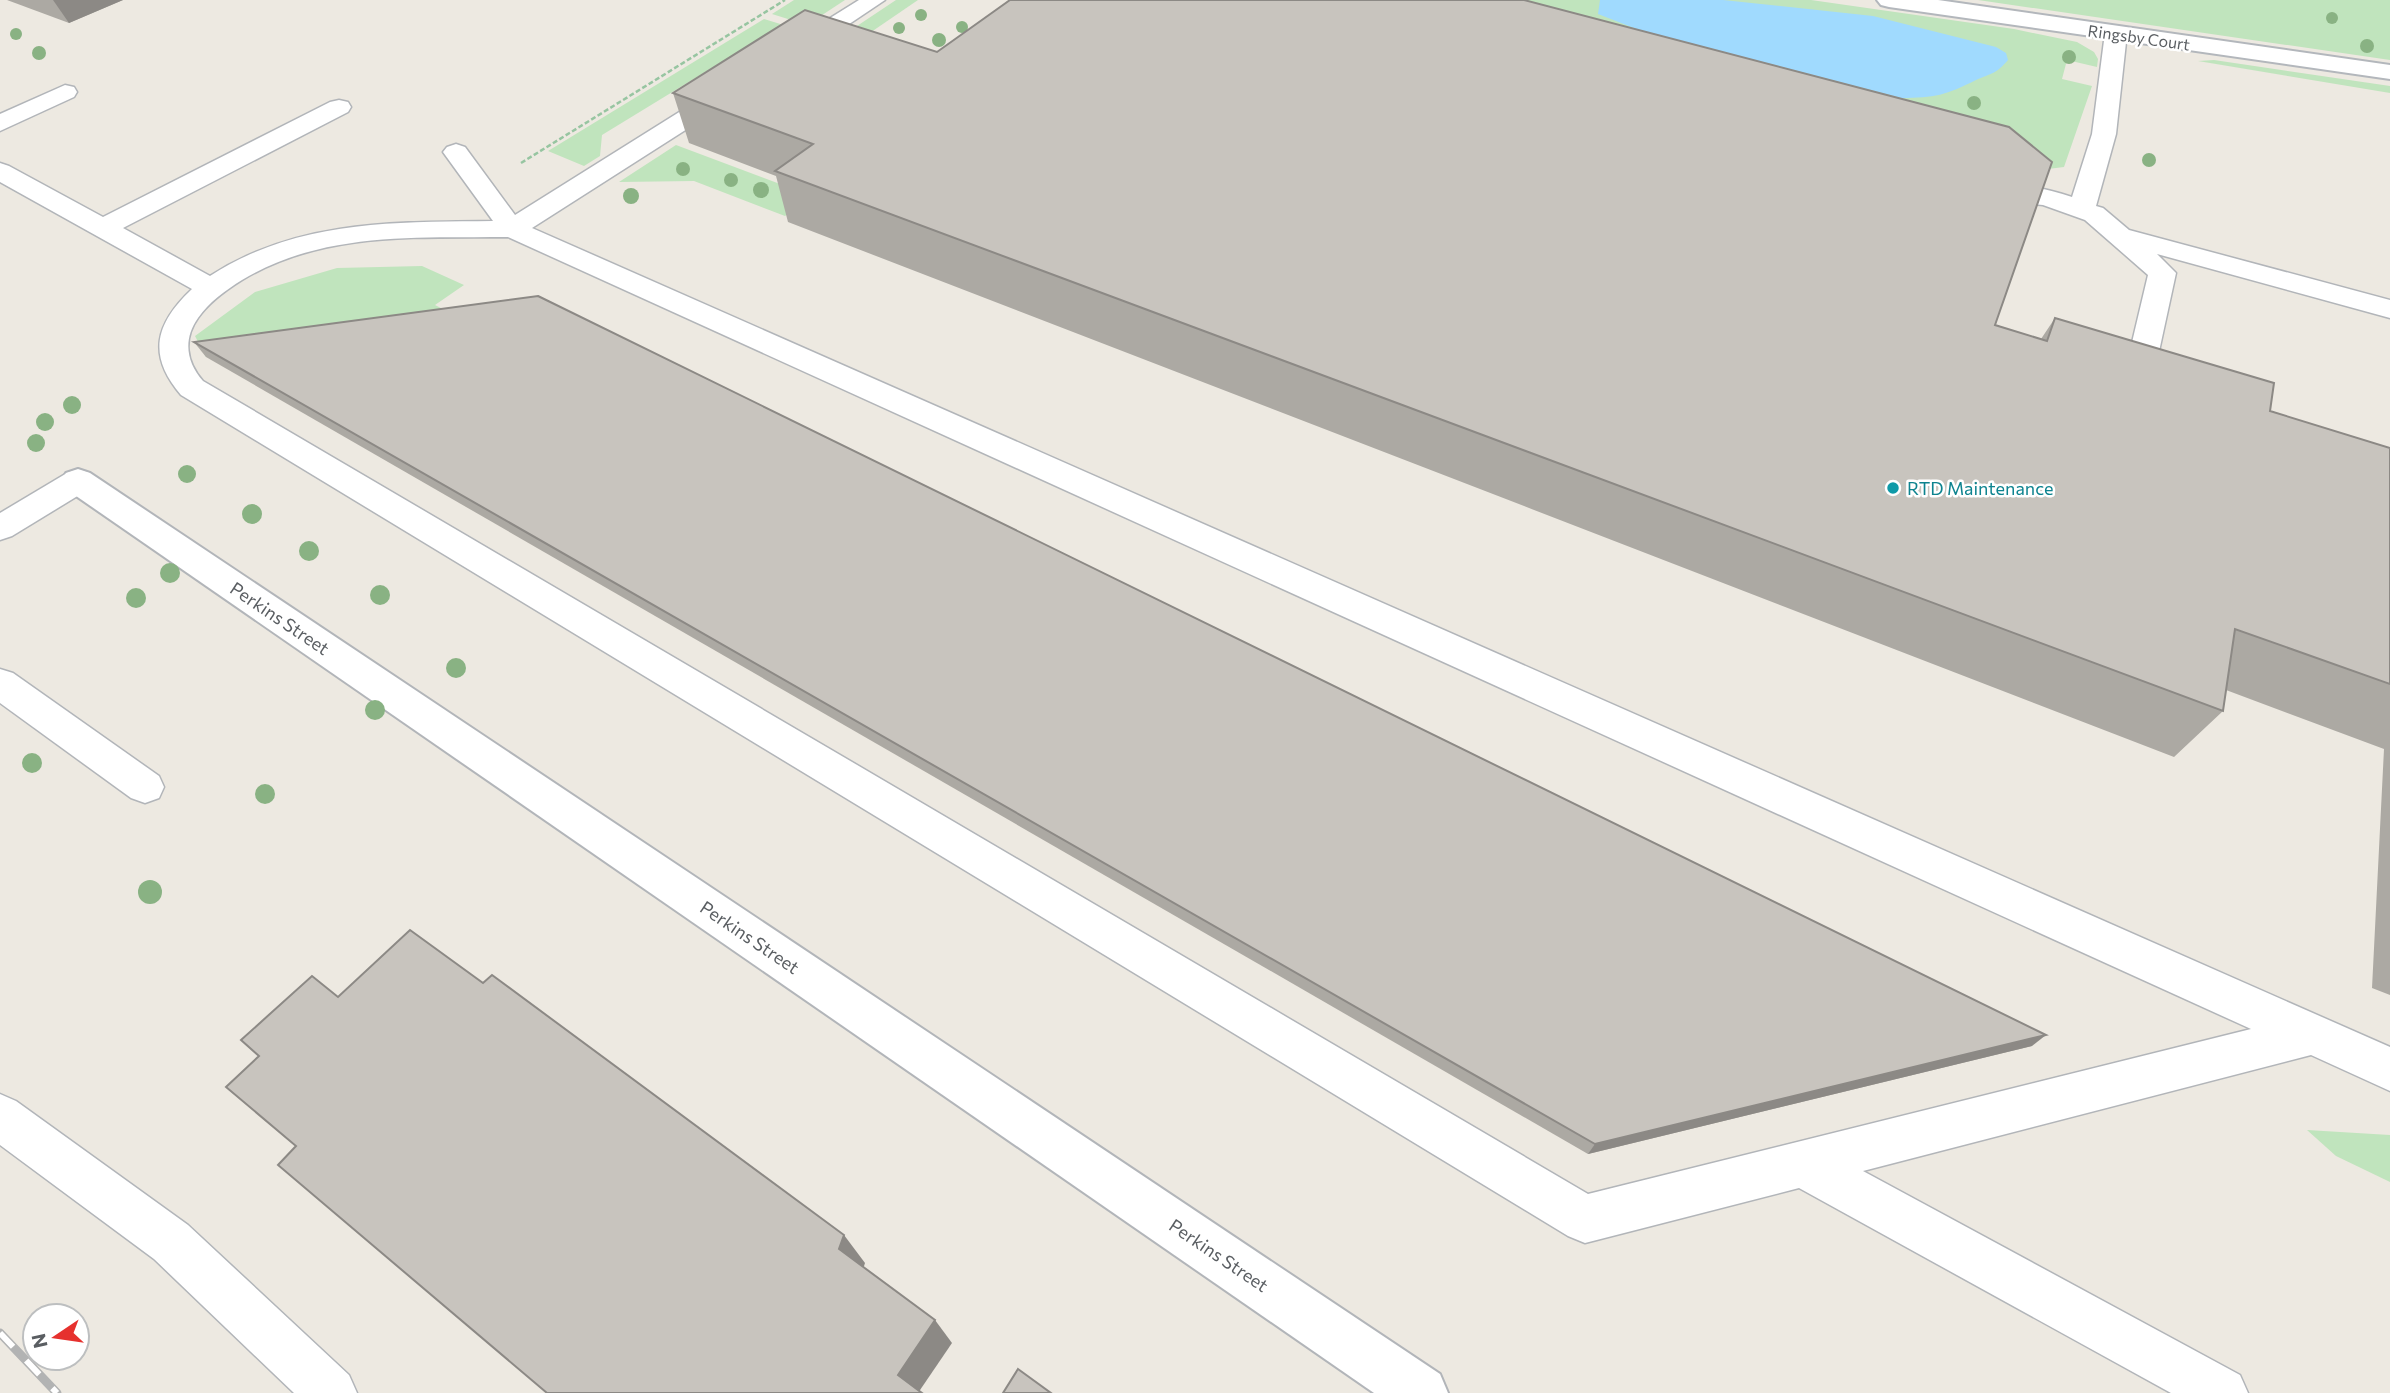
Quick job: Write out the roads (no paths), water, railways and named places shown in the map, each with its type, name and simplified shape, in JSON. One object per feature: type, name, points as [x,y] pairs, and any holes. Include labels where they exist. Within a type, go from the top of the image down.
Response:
[{"type":"street","name":"Ringsby Court","points":[[1889,0],[2390,72]]},
{"type":"street","name":"Perkins Street","points":[[78,481],[1421,1393]]},
{"type":"lane","points":[[776,62],[874,0]]},
{"type":"lane","points":[[2081,210],[2104,134],[2116,33]]},
{"type":"lane","points":[[512,229],[741,84]]},
{"type":"lane","points":[[0,124],[65,92]]},
{"type":"lane","points":[[103,228],[339,107]]},
{"type":"lane","points":[[456,152],[512,229]]},
{"type":"lane","points":[[0,171],[211,288]]},
{"type":"lane","points":[[2003,194],[2046,197],[2094,214],[2162,273],[2133,403]]},
{"type":"lane","points":[[2313,1034],[1585,1219],[192,388],[174,364],[173,344],[176,332],[189,309],[211,288],[261,258],[306,241],[373,231],[512,229],[2313,1034],[2390,1069]]},
{"type":"lane","points":[[2119,235],[2390,309]]},
{"type":"lane","points":[[0,528],[78,481]]},
{"type":"lane","points":[[0,682],[145,787]]},
{"type":"lane","points":[[0,1117],[171,1242],[331,1393]]},
{"type":"lane","points":[[1803,1164],[2222,1393]]},
{"type":"water","points":[[1600,0],[1723,0],[1873,16],[1996,47],[2006,53],[2008,60],[1994,73],[1948,92],[1901,98],[1639,30],[1598,14]]},
{"type":"railway","points":[[0,1333],[57,1393]]},
{"type":"place","name":"RTD Maintenance","points":[[1893,488]]}]
